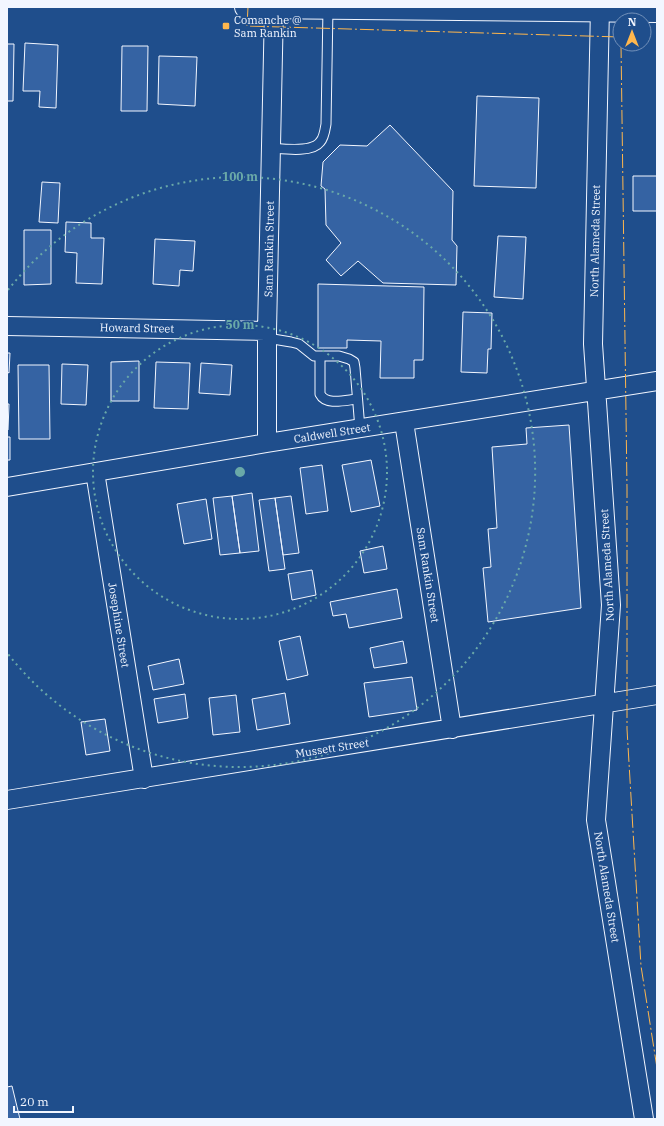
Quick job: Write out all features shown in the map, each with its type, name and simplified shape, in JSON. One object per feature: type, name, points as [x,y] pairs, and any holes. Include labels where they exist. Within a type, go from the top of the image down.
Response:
[{"type":"street","points":[[246,7],[600,8],[657,11]]},
{"type":"street","name":"Sam Rankin Street","points":[[267,443],[274,7]]},
{"type":"street","name":"North Alameda Street","points":[[600,8],[593,344],[611,605],[596,820],[644,1119]]},
{"type":"street","name":"Howard Street","points":[[7,326],[268,334]]},
{"type":"street","name":"Caldwell Street","points":[[7,487],[267,443],[657,381]]},
{"type":"street","name":"Sam Rankin Street","points":[[404,422],[452,729]]},
{"type":"street","name":"Josephine Street","points":[[95,472],[144,779]]},
{"type":"street","name":"Mussett Street","points":[[7,800],[657,695]]},
{"type":"lane","points":[[272,148],[306,149],[314,147],[321,142],[326,124],[328,8]]},
{"type":"lane","points":[[268,334],[299,344],[314,356],[339,356],[354,362],[360,429]]},
{"type":"lane","points":[[320,356],[321,396],[326,400],[333,401],[357,399]]},
{"type":"building","points":[[25,43],[58,45],[56,108],[39,107],[40,91],[23,91]]},
{"type":"building","points":[[7,44],[14,44],[13,101],[7,101]]},
{"type":"building","points":[[122,46],[148,46],[147,111],[121,111]]},
{"type":"building","points":[[159,56],[197,57],[195,106],[158,104]]},
{"type":"building","points":[[477,96],[539,98],[536,188],[474,186]]},
{"type":"building","points":[[390,125],[453,191],[452,240],[457,246],[456,285],[383,283],[358,261],[341,276],[326,260],[341,243],[326,225],[325,189],[321,186],[323,162],[340,145],[367,146]]},
{"type":"building","points":[[633,176],[657,176],[657,211],[633,211]]},
{"type":"building","points":[[42,182],[60,183],[58,223],[39,222]]},
{"type":"building","points":[[66,222],[91,223],[91,238],[104,238],[102,284],[76,283],[77,253],[65,252]]},
{"type":"building","points":[[24,230],[51,230],[51,284],[24,285]]},
{"type":"building","points":[[498,236],[526,237],[523,299],[494,297]]},
{"type":"building","points":[[155,239],[195,241],[193,271],[180,270],[179,286],[153,284]]},
{"type":"building","points":[[318,284],[424,287],[423,360],[414,360],[414,378],[380,378],[381,341],[347,340],[347,348],[318,348]]},
{"type":"building","points":[[463,312],[492,313],[491,349],[488,349],[487,373],[461,372]]},
{"type":"building","points":[[7,353],[10,353],[9,373],[7,372]]},
{"type":"building","points":[[139,361],[139,401],[111,401],[111,362]]},
{"type":"building","points":[[156,362],[190,363],[188,409],[154,408]]},
{"type":"building","points":[[201,363],[232,365],[230,395],[199,393]]},
{"type":"building","points":[[62,364],[88,365],[86,405],[61,404]]},
{"type":"building","points":[[18,365],[49,365],[50,439],[19,439]]},
{"type":"building","points":[[7,404],[9,404],[8,430],[7,430]]},
{"type":"building","points":[[569,425],[581,608],[488,622],[483,568],[491,567],[488,529],[497,528],[492,447],[527,444],[526,428]]},
{"type":"building","points":[[7,437],[10,437],[10,460],[7,460]]},
{"type":"building","points":[[371,460],[380,506],[351,512],[342,465]]},
{"type":"building","points":[[322,465],[328,511],[306,514],[300,468]]},
{"type":"building","points":[[252,493],[259,551],[240,553],[232,496]]},
{"type":"building","points":[[232,496],[240,553],[220,555],[213,498]]},
{"type":"building","points":[[291,496],[299,553],[283,555],[275,498]]},
{"type":"building","points":[[275,498],[285,569],[269,571],[259,500]]},
{"type":"building","points":[[206,499],[212,539],[184,544],[177,504]]},
{"type":"building","points":[[383,546],[387,569],[364,573],[360,551]]},
{"type":"building","points":[[312,570],[316,595],[292,600],[288,574]]},
{"type":"building","points":[[397,589],[402,618],[349,628],[346,614],[333,616],[330,602]]},
{"type":"building","points":[[300,636],[308,675],[287,680],[279,641]]},
{"type":"building","points":[[403,641],[407,663],[374,668],[370,648]]},
{"type":"building","points":[[179,659],[184,684],[153,690],[148,666]]},
{"type":"building","points":[[412,677],[417,710],[369,717],[364,683]]},
{"type":"building","points":[[285,693],[290,724],[257,730],[252,699]]},
{"type":"building","points":[[185,694],[188,718],[158,723],[154,699]]},
{"type":"building","points":[[236,695],[240,732],[213,735],[209,698]]},
{"type":"building","points":[[105,719],[110,751],[86,755],[81,722]]},
{"type":"building","points":[[12,1086],[20,1119],[7,1119],[7,1087]]},
{"type":"power","points":[[248,7],[247,26],[612,37]]},
{"type":"power","points":[[621,52],[627,488],[627,729],[641,966],[657,1068]]},
{"type":"place","name":"Comanche @ Sam Rankin","points":[[226,26]]}]
